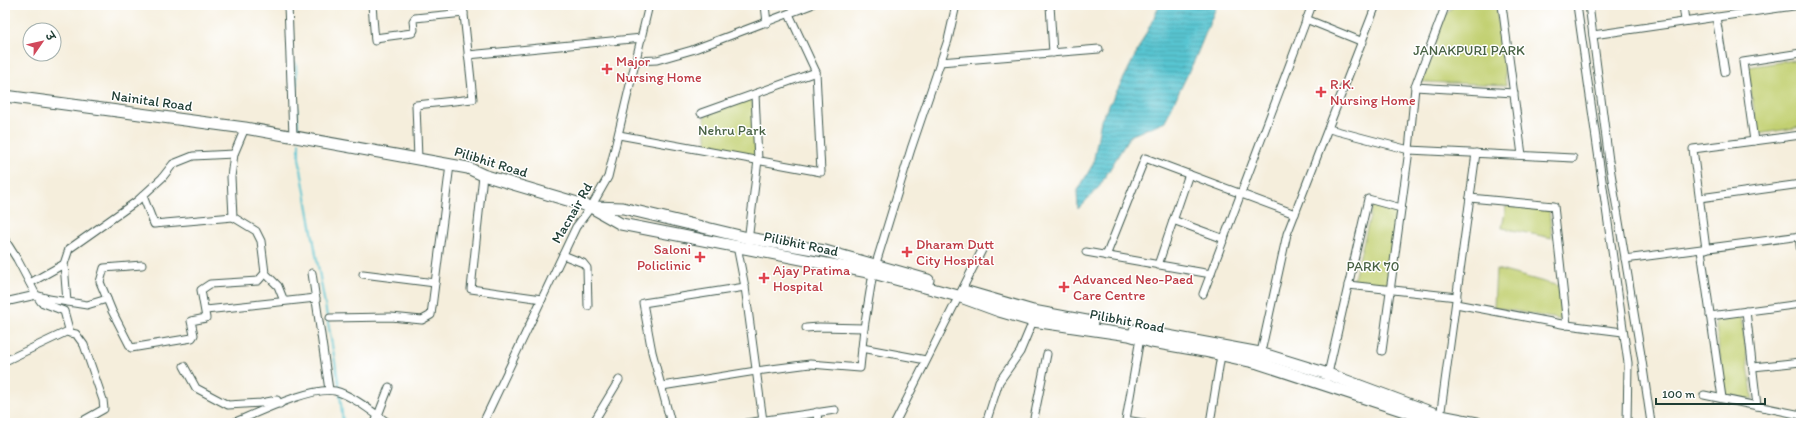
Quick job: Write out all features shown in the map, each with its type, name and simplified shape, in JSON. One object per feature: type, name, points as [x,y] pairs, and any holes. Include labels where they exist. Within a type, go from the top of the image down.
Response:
[{"type":"highway","name":"Nainital Road","points":[[5,96],[245,128],[296,137]]},
{"type":"highway","name":"Pilibhit Road","points":[[296,137],[468,168],[483,175],[591,207],[621,224],[744,244],[875,269],[960,293],[999,311],[1033,321],[1140,338],[1152,342],[1221,355],[1259,358],[1326,379],[1440,421],[1477,423]]},
{"type":"highway","points":[[591,207],[623,208],[744,244]]},
{"type":"highway","points":[[960,293],[1033,311],[1259,358]]},
{"type":"street","points":[[288,5],[296,137]]},
{"type":"street","points":[[372,5],[375,40],[412,33],[414,30],[413,22],[416,18],[464,13]]},
{"type":"street","points":[[418,159],[416,105],[473,99],[463,5]]},
{"type":"street","name":"Macnair Rd","points":[[483,423],[576,227],[591,207],[608,177],[649,5]]},
{"type":"street","points":[[764,5],[767,23]]},
{"type":"street","points":[[636,61],[657,60],[692,50],[767,23],[811,5]]},
{"type":"street","points":[[662,386],[810,364],[860,368],[864,328],[875,269],[911,149],[940,62],[956,5]]},
{"type":"street","points":[[1050,5],[1053,53]]},
{"type":"street","points":[[1203,294],[1312,5]]},
{"type":"street","points":[[1259,358],[1287,234],[1363,42],[1376,5]]},
{"type":"street","points":[[1382,351],[1409,150],[1415,87],[1445,8],[1448,5]]},
{"type":"street","points":[[1502,5],[1522,155]]},
{"type":"street","points":[[1577,5],[1628,363],[1627,423]]},
{"type":"street","points":[[1589,5],[1609,161],[1651,423]]},
{"type":"street","points":[[1683,5],[1685,21]]},
{"type":"street","points":[[1739,5],[1740,13]]},
{"type":"street","points":[[1594,35],[1801,5]]},
{"type":"street","points":[[619,135],[820,172],[816,72],[789,14]]},
{"type":"street","points":[[1716,17],[1725,72]]},
{"type":"street","points":[[1306,19],[1363,42]]},
{"type":"street","points":[[468,55],[642,38]]},
{"type":"street","points":[[940,62],[1099,49]]},
{"type":"street","points":[[1754,141],[1743,62],[1801,53]]},
{"type":"street","points":[[701,113],[816,72]]},
{"type":"street","points":[[1415,87],[1514,93]]},
{"type":"street","points":[[756,94],[758,160],[744,244],[745,288],[763,420]]},
{"type":"street","points":[[233,217],[231,177],[234,154],[245,128]]},
{"type":"street","points":[[1329,129],[1409,150],[1573,158]]},
{"type":"street","points":[[1722,398],[1710,316],[1703,249],[1700,198],[1693,149],[1801,135]]},
{"type":"street","points":[[1440,421],[1476,153]]},
{"type":"street","points":[[66,302],[64,264],[69,249],[143,196],[162,178],[173,164],[193,156],[234,154]]},
{"type":"street","points":[[1106,256],[1145,158],[1295,214]]},
{"type":"street","points":[[330,318],[391,317],[422,320],[431,315],[440,231],[450,165]]},
{"type":"street","points":[[1158,265],[1189,174]]},
{"type":"street","points":[[483,175],[471,289],[542,299]]},
{"type":"street","points":[[1700,198],[1801,184]]},
{"type":"street","points":[[143,196],[154,224],[233,217],[256,231],[261,241],[266,273],[278,286],[284,301]]},
{"type":"street","points":[[1470,198],[1554,206],[1567,325]]},
{"type":"street","points":[[1326,379],[1368,199],[1401,208]]},
{"type":"street","points":[[1173,220],[1224,239]]},
{"type":"street","points":[[1625,259],[1800,236],[1801,254]]},
{"type":"street","points":[[5,240],[41,302],[64,311],[70,333]]},
{"type":"street","points":[[895,423],[982,250]]},
{"type":"street","points":[[5,252],[17,259]]},
{"type":"street","points":[[1086,252],[1211,274]]},
{"type":"street","points":[[563,255],[583,263],[587,268],[588,306]]},
{"type":"street","points":[[30,282],[64,264]]},
{"type":"street","points":[[142,265],[104,268],[100,282],[131,348],[192,338],[194,335],[191,321],[206,318],[206,310],[201,290],[210,284],[258,281],[266,273]]},
{"type":"street","points":[[312,273],[332,391]]},
{"type":"street","points":[[363,274],[435,283]]},
{"type":"street","points":[[1348,285],[1457,300],[1567,325],[1623,332]]},
{"type":"street","points":[[672,423],[652,352],[643,303],[745,288]]},
{"type":"street","points":[[5,302],[36,295],[86,305],[107,299]]},
{"type":"street","points":[[206,310],[316,298]]},
{"type":"street","points":[[1710,316],[1801,304]]},
{"type":"street","points":[[1746,312],[1757,406]]},
{"type":"street","points":[[986,423],[999,382],[1020,352],[1033,321]]},
{"type":"street","points":[[806,328],[864,328]]},
{"type":"street","points":[[5,361],[66,332],[76,334],[84,345],[103,400],[104,409],[79,423]]},
{"type":"street","points":[[1140,338],[1126,420],[1143,423]]},
{"type":"street","points":[[862,348],[926,360]]},
{"type":"street","points":[[1033,423],[1046,354]]},
{"type":"street","points":[[1210,423],[1221,355]]},
{"type":"street","points":[[1753,367],[1801,362]]},
{"type":"street","points":[[184,366],[196,388],[228,405],[261,403],[277,400],[280,404]]},
{"type":"street","points":[[593,423],[619,380]]},
{"type":"street","points":[[376,420],[389,387]]},
{"type":"street","points":[[233,423],[249,420],[280,404],[308,393],[332,391],[345,395],[376,420],[388,423]]},
{"type":"street","points":[[1704,395],[1801,415]]},
{"type":"street","points":[[746,423],[835,410]]},
{"type":"street","points":[[817,412],[818,423]]},
{"type":"green space","name":"JANAKPURI PARK","points":[[1454,5],[1496,5],[1506,85],[1422,82],[1444,17]]},
{"type":"green space","points":[[1801,59],[1801,127],[1758,134],[1747,67]]},
{"type":"green space","name":"Nehru Park","points":[[752,98],[756,158],[707,148],[704,116]]},
{"type":"green space","name":"PARK 70","points":[[1373,205],[1398,210],[1387,287],[1353,282]]},
{"type":"green space","points":[[1506,206],[1549,210],[1552,238],[1502,228]]},
{"type":"green space","points":[[1496,269],[1559,286],[1562,320],[1494,307]]},
{"type":"green space","points":[[1741,316],[1753,400],[1725,394],[1715,320]]},
{"type":"water","points":[[1160,5],[1217,5],[1195,59],[1165,121],[1130,136],[1099,187],[1078,209],[1077,192],[1093,164],[1101,120],[1125,76]]},
{"type":"waterway","points":[[296,63],[298,133]]},
{"type":"waterway","points":[[299,142],[299,158],[340,390]]},
{"type":"waterway","points":[[340,394],[343,423]]},
{"type":"place","name":"Major Nursing Home","points":[[607,69]]},
{"type":"place","name":"R.K. Nursing Home","points":[[1321,92]]},
{"type":"place","name":"Dharam Dutt City Hospital","points":[[907,252]]},
{"type":"place","name":"Saloni Policlinic","points":[[700,257]]},
{"type":"place","name":"Ajay Pratima Hospital","points":[[764,278]]},
{"type":"place","name":"Advanced Neo-Paed Care Centre","points":[[1064,287]]}]
